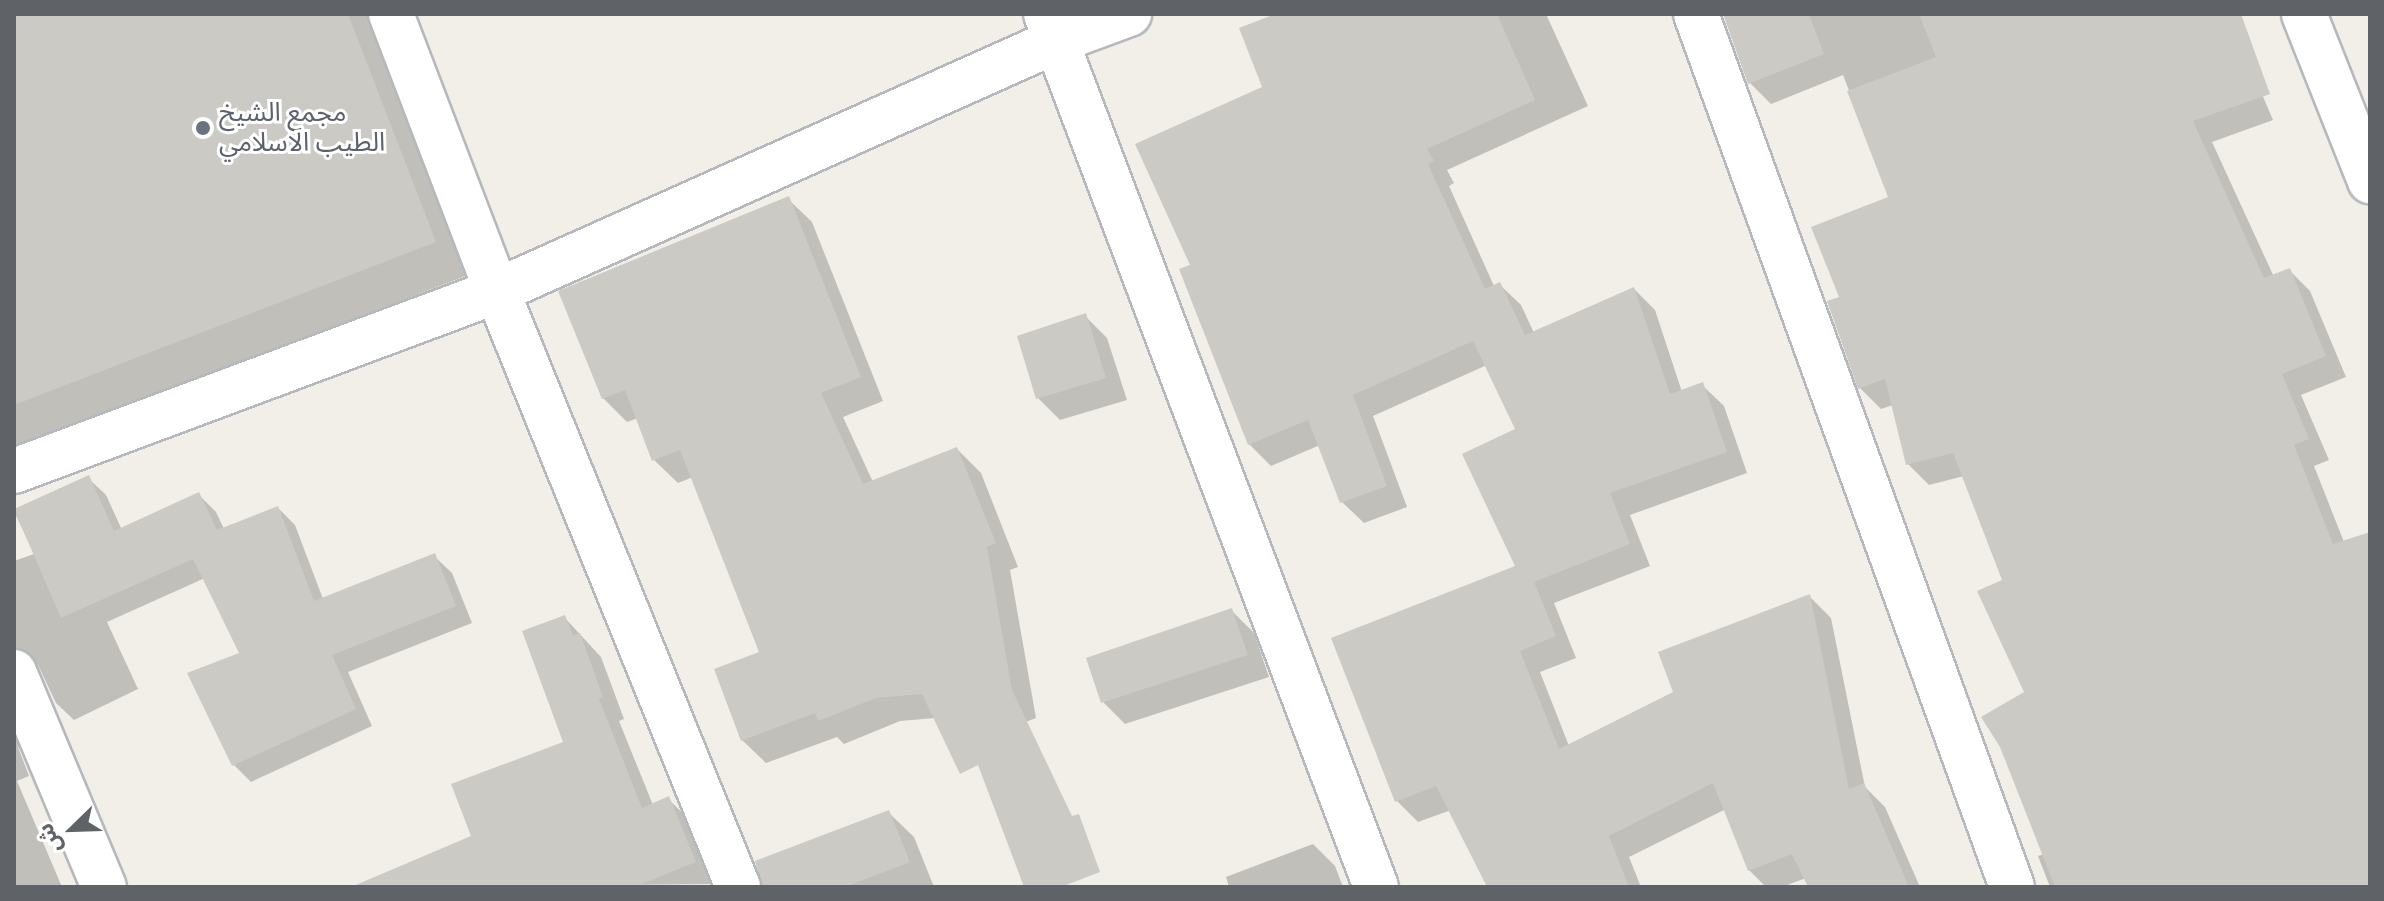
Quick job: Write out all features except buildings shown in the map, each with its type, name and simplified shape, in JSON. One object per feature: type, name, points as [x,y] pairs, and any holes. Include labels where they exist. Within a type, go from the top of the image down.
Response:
[{"type":"street","points":[[391,14],[497,291],[738,887]]},
{"type":"street","points":[[14,471],[497,291],[1051,27],[1129,14]]},
{"type":"street","points":[[1696,14],[2012,887]]},
{"type":"street","points":[[2304,14],[2370,181]]},
{"type":"street","points":[[1051,27],[1376,887]]},
{"type":"street","points":[[14,672],[104,887]]},
{"type":"place","name":"مجمع الشيخ الطيب الاسلامي","points":[[203,128]]}]
